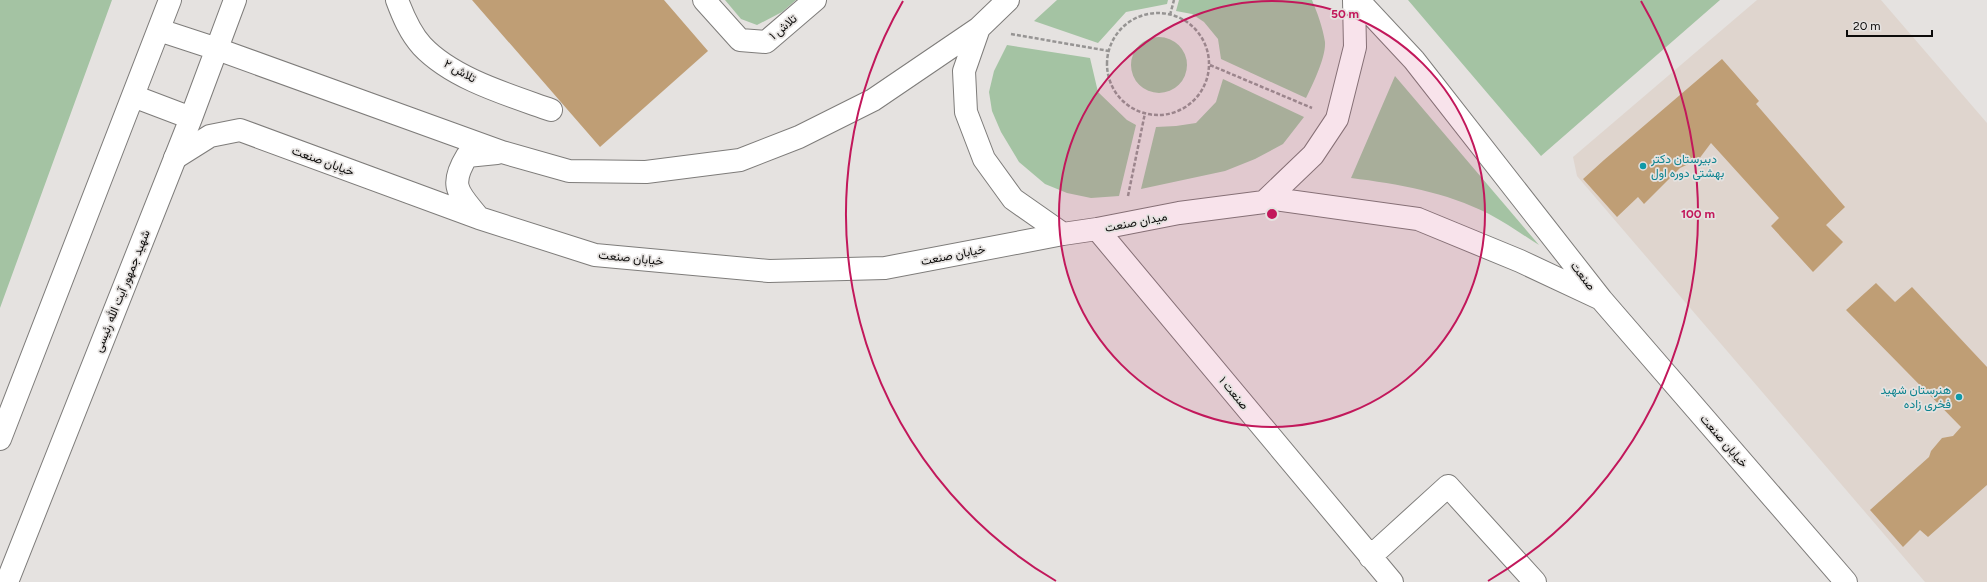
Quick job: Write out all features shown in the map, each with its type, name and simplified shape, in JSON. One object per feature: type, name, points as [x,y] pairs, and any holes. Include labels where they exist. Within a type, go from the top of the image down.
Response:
[{"type":"street","points":[[0,439],[170,0]]},
{"type":"street","name":"شهید جمهور آیت الله رئیسی","points":[[7,582],[191,118],[235,0]]},
{"type":"street","name":"تلاش ۲","points":[[397,0],[405,20],[422,46],[452,70],[497,90],[551,110]]},
{"type":"street","name":"تلاش ۱","points":[[704,0],[740,40],[766,42],[811,4]]},
{"type":"street","points":[[158,30],[217,49],[502,152],[570,171],[646,172],[740,160],[799,136],[873,100],[979,28],[1008,0]]},
{"type":"street","name":"میدان صنعت","points":[[1063,234],[1097,230],[1179,213],[1264,202],[1313,155],[1337,119],[1355,47],[1354,0]]},
{"type":"street","name":"صنعت","points":[[1358,0],[1414,60],[1601,299]]},
{"type":"street","points":[[979,28],[964,71],[964,78],[966,112],[984,159],[1014,198],[1063,234]]},
{"type":"street","points":[[132,96],[191,118]]},
{"type":"street","name":"خیابان صنعت","points":[[175,158],[210,136],[240,130],[479,218],[595,255],[769,271],[885,268],[1063,234]]},
{"type":"street","points":[[479,218],[458,191],[458,171],[467,156],[502,152]]},
{"type":"street","name":"صنعت","points":[[1268,198],[1418,220],[1520,262],[1601,299]]},
{"type":"street","name":"صنعت ۱","points":[[1097,230],[1392,582]]},
{"type":"street","name":"خیابان صنعت","points":[[1601,299],[1846,582]]},
{"type":"street","points":[[1370,557],[1448,486],[1535,582]]},
{"type":"path","points":[[1170,15],[1174,0]]},
{"type":"path","points":[[1156,13],[1170,15],[1187,22],[1199,33],[1207,47],[1210,65],[1206,82],[1198,97],[1184,109],[1168,115],[1145,113],[1134,110],[1120,98],[1110,83],[1107,67],[1109,51],[1115,36],[1126,24],[1145,15],[1156,13]]},
{"type":"path","points":[[979,28],[1109,51]]},
{"type":"path","points":[[1210,65],[1337,119]]},
{"type":"path","points":[[1122,224],[1145,113]]},
{"type":"shaded area","points":[[1757,0],[1881,0],[1987,123],[1987,582],[1925,582],[1577,176],[1573,157]]},
{"type":"green space","points":[[0,0],[112,0],[0,308]]},
{"type":"green space","points":[[725,0],[796,0],[782,12],[757,25],[741,19]]},
{"type":"green space","points":[[1057,0],[1168,0],[1167,4],[1126,12],[1098,43],[1034,21]]},
{"type":"green space","points":[[1179,0],[1312,0],[1323,31],[1325,48],[1318,70],[1306,98],[1221,59],[1218,39],[1204,22],[1192,14],[1176,11]]},
{"type":"green space","points":[[1408,0],[1720,0],[1541,156]]},
{"type":"green space","points":[[1153,37],[1165,37],[1175,41],[1183,49],[1187,59],[1187,71],[1183,81],[1175,89],[1165,93],[1153,93],[1143,89],[1135,81],[1131,71],[1131,59],[1135,49],[1143,41]]},
{"type":"green space","points":[[1007,45],[1090,58],[1098,92],[1127,120],[1136,125],[1119,196],[1091,198],[1067,193],[1045,184],[1019,162],[1001,132],[992,111],[989,92],[994,71]]},
{"type":"green space","points":[[1395,76],[1539,245],[1508,225],[1473,206],[1422,190],[1351,178]]},
{"type":"green space","points":[[1223,79],[1304,117],[1283,144],[1255,159],[1225,171],[1141,189],[1156,127],[1196,123],[1216,102]]},
{"type":"building","points":[[472,0],[664,0],[708,51],[600,147]]},
{"type":"building","name":"دبیرستان دکتر بهشتی دوره اول","points":[[1722,59],[1759,101],[1756,104],[1845,207],[1826,225],[1843,242],[1813,272],[1771,226],[1779,218],[1711,143],[1699,159],[1680,168],[1644,204],[1638,197],[1617,217],[1583,179]]},
{"type":"building","name":"هنرستان شهید فخری زاده","points":[[1876,283],[1895,302],[1912,287],[1987,367],[1987,485],[1928,537],[1920,530],[1903,547],[1870,510],[1929,457],[1931,451],[1942,438],[1953,436],[1961,427],[1846,310]]},
{"type":"place","name":"دبیرستان دکتر بهشتی دوره اول","points":[[1643,166]]},
{"type":"place","name":"هنرستان شهید فخری زاده","points":[[1959,397]]}]
